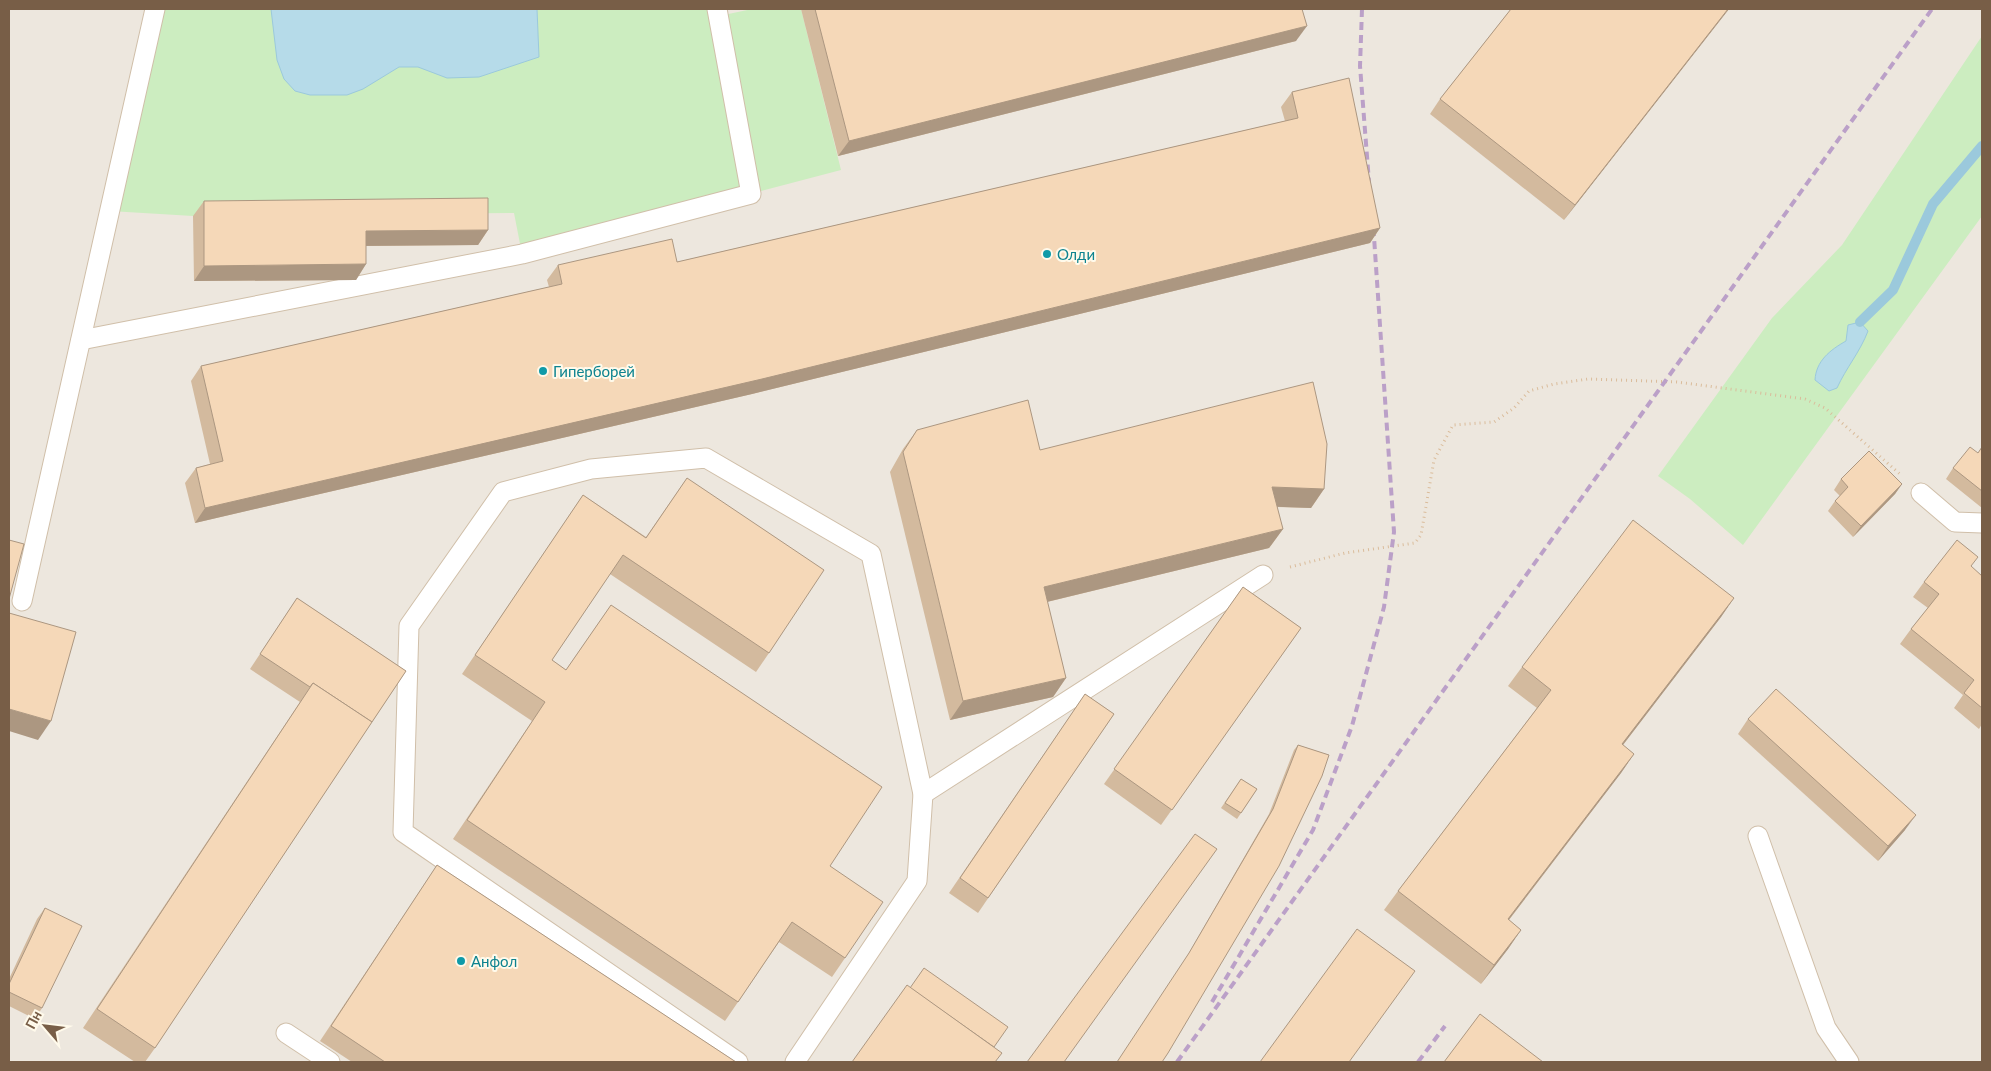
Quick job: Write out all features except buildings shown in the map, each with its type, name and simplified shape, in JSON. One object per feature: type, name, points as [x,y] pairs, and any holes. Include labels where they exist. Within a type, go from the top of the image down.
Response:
[{"type":"lane","points":[[22,600],[155,9]]},
{"type":"lane","points":[[81,340],[522,254],[751,194],[717,9]]},
{"type":"lane","points":[[738,1062],[403,832],[409,626],[503,492],[591,469],[706,458],[870,554],[923,794],[917,881],[795,1062]]},
{"type":"lane","points":[[1921,493],[1955,522],[1982,523]]},
{"type":"lane","points":[[923,794],[1263,574]]},
{"type":"lane","points":[[1758,836],[1826,1028],[1849,1062]]},
{"type":"lane","points":[[286,1032],[330,1062]]},
{"type":"path","points":[[1263,574],[1344,553],[1415,543],[1421,535],[1434,460],[1453,425],[1494,422],[1514,408],[1529,392],[1554,384],[1588,379],[1676,382],[1805,399],[1826,408],[1921,493]]},
{"type":"shaded area","points":[[9,9],[1982,9],[1982,1062],[9,1062]]},
{"type":"green space","points":[[155,9],[470,9],[539,57],[537,9],[717,9],[719,16],[752,9],[801,9],[841,170],[522,254],[514,213],[193,216],[110,211]]},
{"type":"green space","points":[[1982,36],[1982,216],[1743,545],[1690,499],[1658,476],[1772,318],[1842,245]]},
{"type":"water","points":[[271,9],[537,9],[539,57],[479,77],[447,78],[418,67],[399,67],[363,89],[347,95],[310,95],[295,91],[284,79],[277,60]]},
{"type":"water","points":[[1860,322],[1868,331],[1865,339],[1837,388],[1829,391],[1815,380],[1818,367],[1829,352],[1846,341],[1848,325]]},
{"type":"waterway","points":[[1860,322],[1893,290],[1933,204],[1982,146]]},
{"type":"railway","points":[[1362,9],[1360,66],[1369,182]]},
{"type":"railway","points":[[1177,1062],[1932,9]]},
{"type":"railway","points":[[1212,1002],[1313,830],[1352,726],[1384,607],[1394,532],[1373,222]]},
{"type":"railway","points":[[1418,1062],[1445,1026]]},
{"type":"place","name":"Олди","points":[[1047,254]]},
{"type":"place","name":"Гиперборей","points":[[543,371]]},
{"type":"place","name":"Анфол","points":[[461,961]]}]
